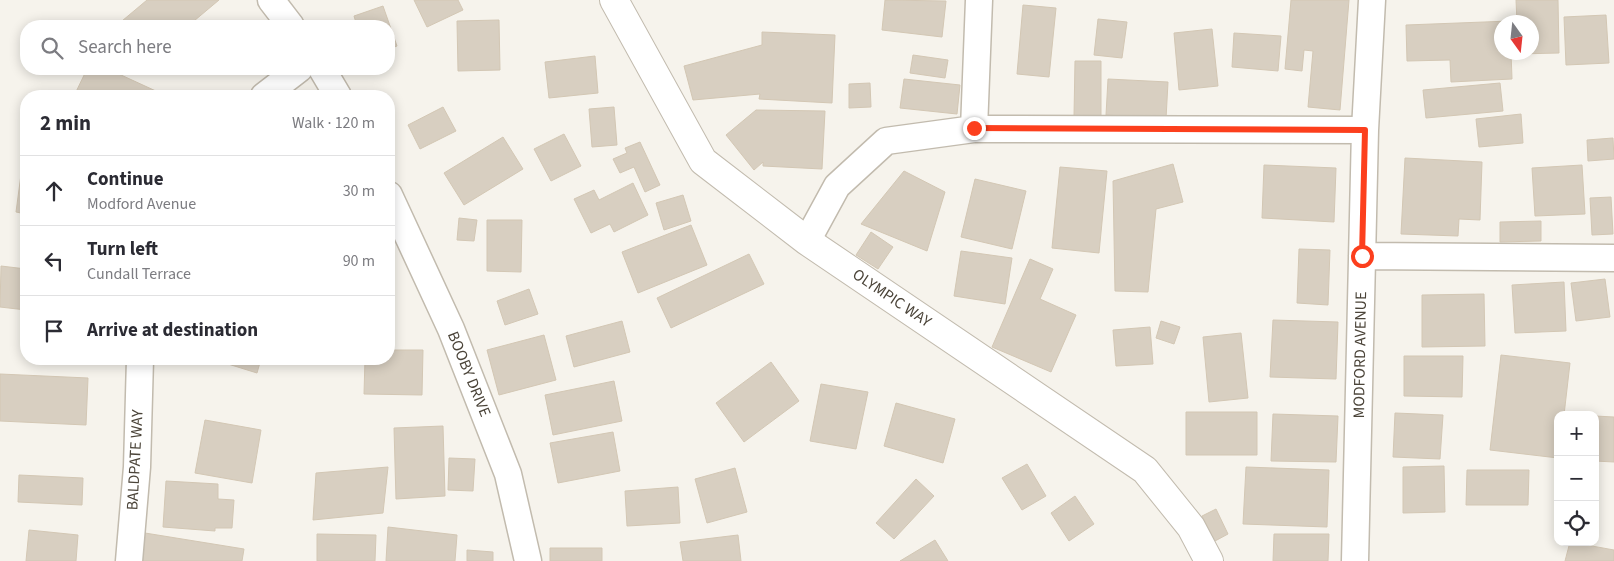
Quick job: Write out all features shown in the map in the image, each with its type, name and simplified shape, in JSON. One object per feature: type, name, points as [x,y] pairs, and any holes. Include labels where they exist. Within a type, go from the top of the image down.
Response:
[{"type":"street","points":[[271,0],[286,20]]},
{"type":"street","name":"OLYMPIC WAY","points":[[614,0],[703,161],[807,241],[1145,470],[1191,527],[1209,561]]},
{"type":"street","points":[[974,128],[979,0]]},
{"type":"street","name":"MODFORD AVENUE","points":[[1355,561],[1365,130],[1372,0]]},
{"type":"street","points":[[272,90],[291,75]]},
{"type":"street","points":[[326,75],[334,90]]},
{"type":"street","points":[[807,241],[837,186],[886,142],[974,128],[1365,130]]},
{"type":"street","name":"BOOBY DRIVE","points":[[395,208],[451,329],[508,474],[528,561]]},
{"type":"street","points":[[1362,256],[1614,258]]},
{"type":"street","name":"BALDPATE WAY","points":[[129,561],[136,466],[140,365]]},
{"type":"building","points":[[147,0],[219,0],[195,20],[123,20]]},
{"type":"building","points":[[414,0],[458,0],[463,10],[427,27]]},
{"type":"building","points":[[885,0],[946,1],[942,37],[882,30]]},
{"type":"building","points":[[1291,0],[1349,0],[1340,110],[1308,107],[1313,51],[1304,50],[1302,71],[1285,69]]},
{"type":"building","points":[[1516,0],[1558,0],[1559,53],[1539,53],[1539,15],[1517,15]]},
{"type":"building","points":[[1023,5],[1056,8],[1049,77],[1017,74]]},
{"type":"building","points":[[383,6],[388,20],[355,20],[354,16]]},
{"type":"building","points":[[1606,15],[1609,63],[1566,65],[1564,17]]},
{"type":"building","points":[[1098,19],[1127,22],[1122,58],[1094,55]]},
{"type":"building","points":[[499,20],[500,70],[458,71],[457,21]]},
{"type":"building","points":[[1494,22],[1494,60],[1511,60],[1512,79],[1451,82],[1450,60],[1407,61],[1406,25]]},
{"type":"building","points":[[1212,29],[1218,86],[1179,90],[1174,33]]},
{"type":"building","points":[[762,32],[835,35],[832,103],[759,99],[760,94],[693,100],[684,66],[762,45]]},
{"type":"building","points":[[1234,33],[1281,36],[1278,71],[1232,67]]},
{"type":"building","points":[[913,55],[948,60],[945,78],[910,73]]},
{"type":"building","points":[[595,56],[598,93],[549,98],[545,62]]},
{"type":"building","points":[[1075,61],[1101,61],[1101,116],[1074,116]]},
{"type":"building","points":[[84,75],[121,75],[154,90],[77,90]]},
{"type":"building","points":[[904,79],[960,85],[957,114],[900,108]]},
{"type":"building","points":[[1108,79],[1168,82],[1166,119],[1106,115]]},
{"type":"building","points":[[870,83],[871,107],[849,108],[849,84]]},
{"type":"building","points":[[1500,83],[1503,111],[1426,118],[1423,90]]},
{"type":"building","points":[[443,107],[456,131],[420,149],[408,125]]},
{"type":"building","points":[[614,107],[617,145],[592,147],[589,109]]},
{"type":"building","points":[[756,110],[825,111],[822,169],[763,166],[763,162],[754,170],[726,135]]},
{"type":"building","points":[[1521,114],[1523,143],[1479,147],[1476,119]]},
{"type":"building","points":[[564,134],[581,166],[551,181],[534,149]]},
{"type":"building","points":[[503,137],[523,169],[464,205],[444,173]]},
{"type":"building","points":[[1613,138],[1614,159],[1588,161],[1587,140]]},
{"type":"building","points":[[640,142],[660,185],[645,192],[634,167],[620,173],[613,159],[627,153],[625,148]]},
{"type":"building","points":[[1405,158],[1482,162],[1480,220],[1459,219],[1458,236],[1401,234]]},
{"type":"building","points":[[1173,164],[1183,202],[1156,209],[1148,292],[1115,291],[1113,181]]},
{"type":"building","points":[[1264,165],[1336,168],[1334,222],[1262,218]]},
{"type":"building","points":[[1582,165],[1585,214],[1535,216],[1532,168]]},
{"type":"building","points":[[1060,167],[1107,171],[1099,253],[1052,248]]},
{"type":"building","points":[[904,171],[945,192],[927,251],[861,224]]},
{"type":"building","points":[[975,179],[1026,191],[1012,249],[961,237]]},
{"type":"building","points":[[20,182],[20,213],[16,212]]},
{"type":"building","points":[[633,183],[648,215],[614,232],[610,224],[591,233],[574,199],[594,190],[599,200]]},
{"type":"building","points":[[683,195],[691,221],[664,230],[656,203]]},
{"type":"building","points":[[1611,197],[1613,234],[1592,235],[1590,198]]},
{"type":"building","points":[[459,218],[477,220],[474,241],[457,240]]},
{"type":"building","points":[[487,220],[522,220],[521,272],[487,271]]},
{"type":"building","points":[[1541,221],[1541,241],[1500,242],[1500,222]]},
{"type":"building","points":[[691,225],[707,265],[638,293],[622,252]]},
{"type":"building","points":[[871,232],[893,247],[878,269],[856,255]]},
{"type":"building","points":[[1299,249],[1330,250],[1328,305],[1297,303]]},
{"type":"building","points":[[961,251],[1012,258],[1005,304],[954,296]]},
{"type":"building","points":[[749,254],[764,284],[671,328],[657,298]]},
{"type":"building","points":[[1030,259],[1053,269],[1040,299],[1076,315],[1051,372],[992,347]]},
{"type":"building","points":[[1,266],[20,268],[20,309],[0,307]]},
{"type":"building","points":[[1605,279],[1610,317],[1576,321],[1571,283]]},
{"type":"building","points":[[1564,282],[1566,331],[1515,333],[1512,285]]},
{"type":"building","points":[[529,289],[538,314],[505,325],[497,301]]},
{"type":"building","points":[[1484,294],[1485,346],[1422,347],[1422,295]]},
{"type":"building","points":[[1273,320],[1338,322],[1336,379],[1270,377]]},
{"type":"building","points":[[622,321],[630,352],[574,367],[566,336]]},
{"type":"building","points":[[1161,321],[1180,327],[1174,344],[1156,338]]},
{"type":"building","points":[[1150,327],[1153,364],[1116,366],[1113,330]]},
{"type":"building","points":[[1241,333],[1248,398],[1209,402],[1203,337]]},
{"type":"building","points":[[544,335],[556,380],[499,395],[487,350]]},
{"type":"building","points":[[395,350],[423,350],[422,395],[364,394],[365,365],[395,365]]},
{"type":"building","points":[[1501,355],[1570,363],[1564,411],[1554,411],[1554,458],[1490,450]]},
{"type":"building","points":[[1404,356],[1463,356],[1462,397],[1404,396]]},
{"type":"building","points":[[771,362],[799,401],[744,442],[716,403]]},
{"type":"building","points":[[231,365],[259,365],[257,373]]},
{"type":"building","points":[[0,374],[88,378],[86,425],[0,421]]},
{"type":"building","points":[[614,381],[622,421],[553,435],[545,395]]},
{"type":"building","points":[[821,384],[868,392],[856,449],[810,441]]},
{"type":"building","points":[[896,403],[955,419],[943,463],[884,446]]},
{"type":"building","points":[[1186,412],[1257,412],[1257,455],[1186,455]]},
{"type":"building","points":[[1395,413],[1443,415],[1440,459],[1393,457]]},
{"type":"building","points":[[1273,414],[1338,416],[1336,462],[1271,461]]},
{"type":"building","points":[[1599,416],[1614,417],[1614,462],[1599,461]]},
{"type":"building","points":[[205,420],[261,430],[252,483],[195,473]]},
{"type":"building","points":[[443,426],[445,496],[396,499],[394,428]]},
{"type":"building","points":[[613,432],[620,471],[558,483],[550,443]]},
{"type":"building","points":[[449,458],[475,459],[473,491],[448,490]]},
{"type":"building","points":[[1027,464],[1046,496],[1022,510],[1002,478]]},
{"type":"building","points":[[1444,466],[1445,512],[1403,513],[1403,467]]},
{"type":"building","points":[[388,467],[383,513],[313,520],[316,473]]},
{"type":"building","points":[[1246,467],[1329,470],[1327,527],[1243,524]]},
{"type":"building","points":[[735,468],[747,512],[707,523],[695,479]]},
{"type":"building","points":[[1467,470],[1529,470],[1528,505],[1466,505]]},
{"type":"building","points":[[19,475],[83,478],[82,505],[18,502]]},
{"type":"building","points":[[916,479],[934,496],[894,539],[876,523]]},
{"type":"building","points":[[166,481],[218,484],[218,499],[234,500],[232,528],[215,528],[215,531],[163,527]]},
{"type":"building","points":[[678,487],[680,523],[627,526],[625,491]]},
{"type":"building","points":[[1075,496],[1094,524],[1069,541],[1051,513]]},
{"type":"building","points":[[1216,509],[1228,534],[1215,541],[1202,516]]},
{"type":"building","points":[[388,527],[457,535],[455,561],[386,561]]},
{"type":"building","points":[[29,530],[78,535],[76,561],[26,561]]},
{"type":"building","points":[[145,533],[244,549],[242,561],[142,561]]},
{"type":"building","points":[[317,534],[376,535],[375,561],[317,561]]},
{"type":"building","points":[[1274,534],[1329,534],[1328,561],[1273,561]]},
{"type":"building","points":[[738,535],[741,561],[683,561],[680,542]]},
{"type":"building","points":[[935,540],[948,561],[900,561]]},
{"type":"building","points":[[1569,546],[1592,546],[1614,550],[1614,561],[1565,561]]},
{"type":"building","points":[[550,548],[602,548],[602,561],[550,561]]},
{"type":"building","points":[[467,550],[493,552],[493,561],[467,561]]},
{"type":"route","points":[[974,128],[1365,130],[1362,256]]}]
